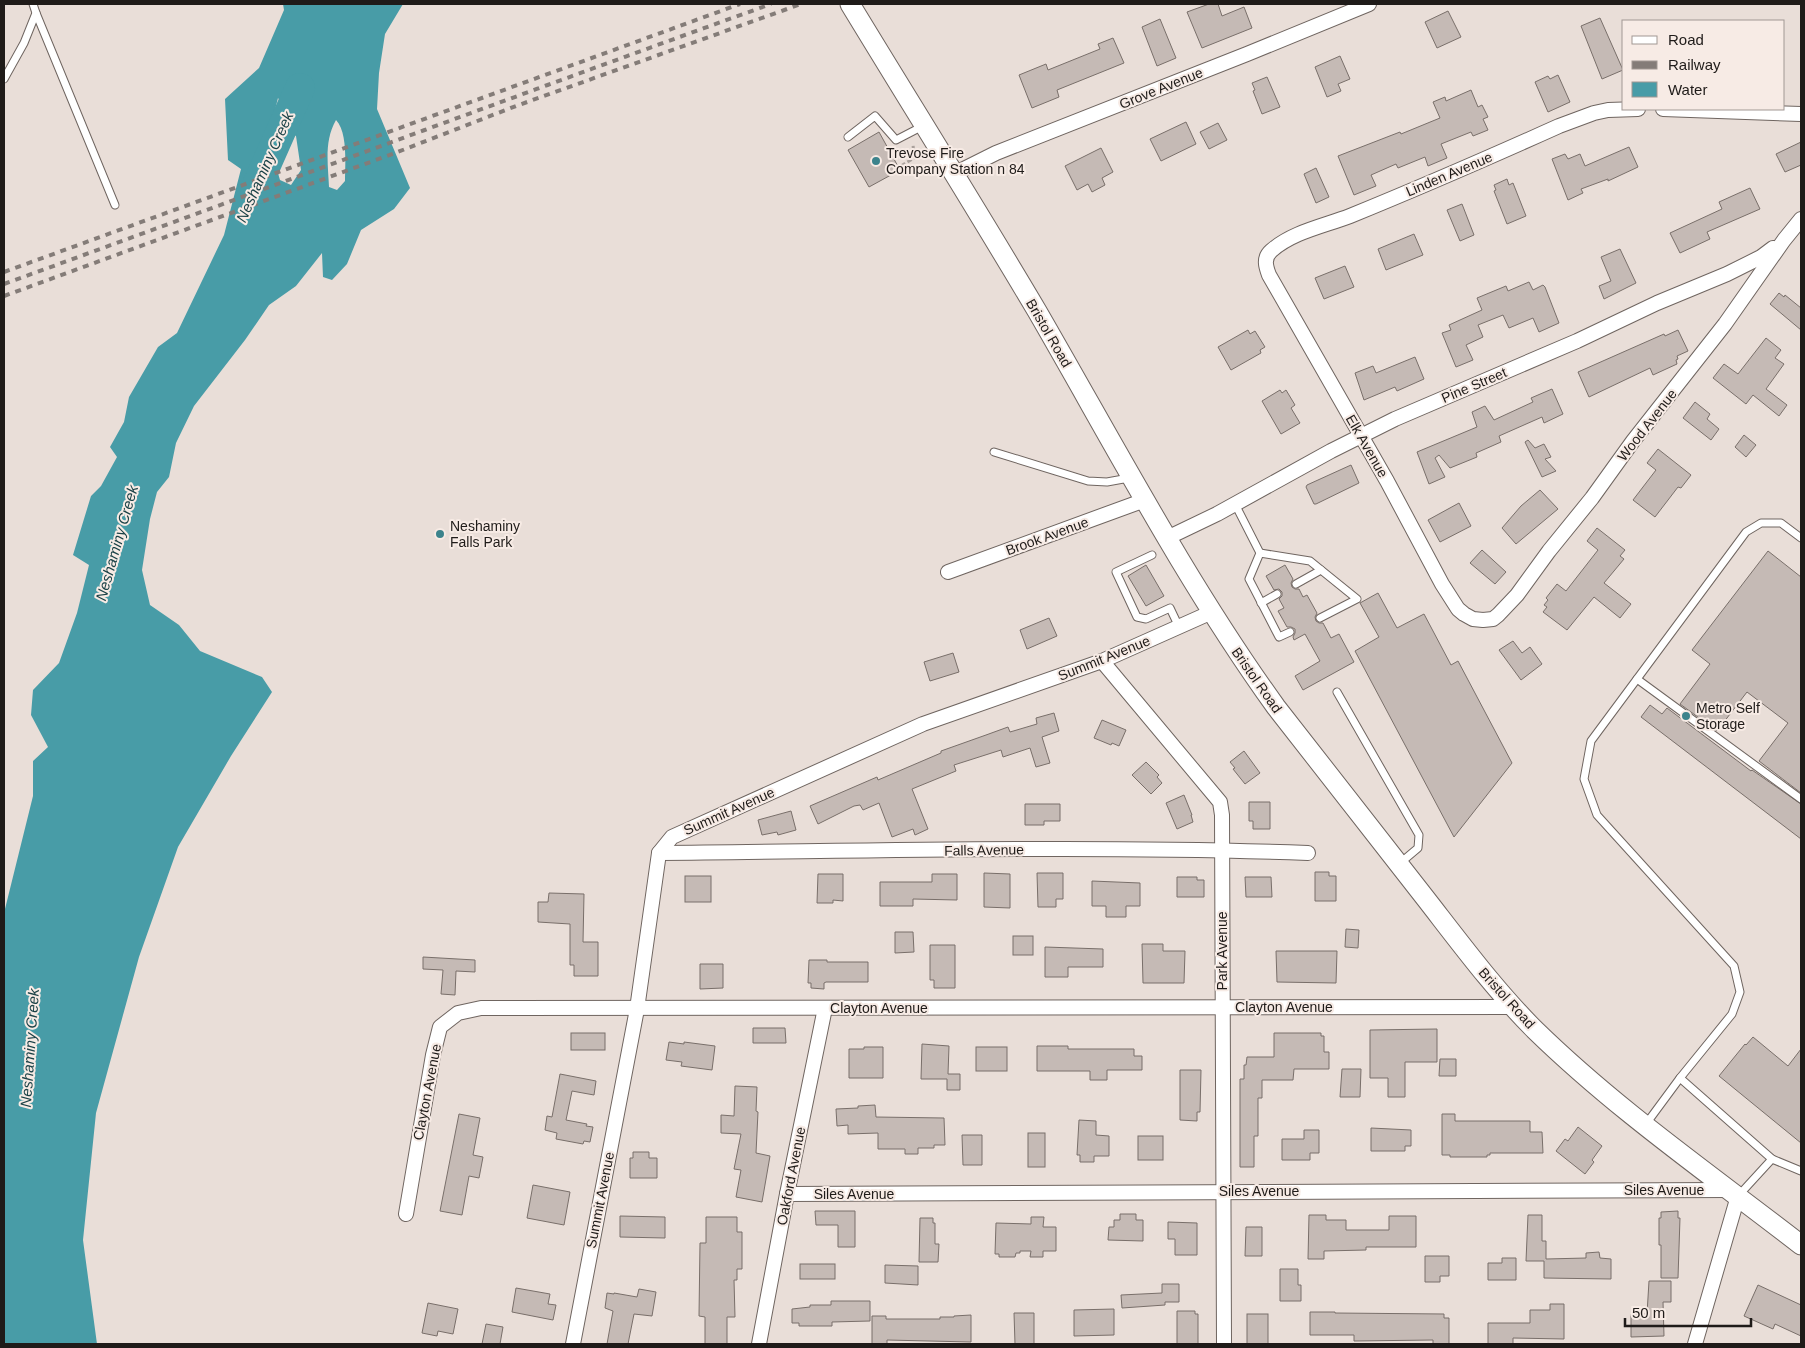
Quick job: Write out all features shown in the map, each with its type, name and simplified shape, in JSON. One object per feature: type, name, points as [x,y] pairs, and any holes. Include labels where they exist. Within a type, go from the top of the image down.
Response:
[{"type":"main road","name":"Bristol Road","points":[[850,4],[916,130],[954,174],[1036,310],[1167,538],[1246,666],[1276,708],[1475,962],[1535,1030],[1644,1126],[1801,1245]]},
{"type":"street","name":"Grove Avenue","points":[[954,174],[996,153],[1238,58],[1369,4]]},
{"type":"street","name":"Linden Avenue","points":[[1266,257],[1279,244],[1299,234],[1349,216],[1559,126],[1594,113],[1622,110]]},
{"type":"street","points":[[1691,110],[1801,114]]},
{"type":"street","name":"Wood Avenue","points":[[1483,620],[1492,619],[1498,615],[1518,594],[1633,441],[1725,324],[1801,219]]},
{"type":"street","name":"Pine Street","points":[[1167,538],[1236,504],[1394,419],[1577,341],[1657,303],[1727,274],[1761,257],[1784,240]]},
{"type":"street","name":"Elk Avenue","points":[[1266,257],[1268,275],[1387,481],[1442,584],[1458,609],[1473,619],[1483,620]]},
{"type":"street","name":"Brook Avenue","points":[[948,572],[1145,500]]},
{"type":"street","name":"Summit Avenue","points":[[573,1344],[637,1009],[659,853],[672,837],[923,724],[1102,661],[1212,612]]},
{"type":"street","name":"Park Avenue","points":[[1102,661],[1220,802],[1222,815],[1224,1344]]},
{"type":"street","name":"Falls Avenue","points":[[659,853],[1088,850],[1222,850],[1308,853]]},
{"type":"street","name":"Clayton Avenue","points":[[406,1214],[432,1055],[440,1027],[458,1013],[481,1008],[1513,1007]]},
{"type":"street","name":"Oakford Avenue","points":[[759,1344],[825,1008]]},
{"type":"street","name":"Siles Avenue","points":[[787,1194],[1224,1191],[1734,1193]]},
{"type":"street","points":[[1695,1344],[1734,1193]]},
{"type":"lane","points":[[33,4],[115,206]]},
{"type":"lane","points":[[4,79],[24,43],[36,13]]},
{"type":"lane","points":[[848,136],[875,116],[896,140],[916,130]]},
{"type":"lane","points":[[994,452],[1088,481],[1107,482],[1132,478]]},
{"type":"lane","points":[[1236,504],[1260,552],[1249,579],[1279,637],[1290,632]]},
{"type":"lane","points":[[1644,1126],[1732,1014],[1740,992],[1734,966],[1597,815],[1584,779],[1591,741],[1746,532],[1762,522],[1781,523],[1801,538]]},
{"type":"lane","points":[[1260,552],[1310,561],[1357,599],[1320,618]]},
{"type":"lane","points":[[1152,555],[1116,572],[1136,617],[1146,619],[1170,608],[1179,627]]},
{"type":"lane","points":[[1296,584],[1321,570]]},
{"type":"lane","points":[[1262,603],[1277,594]]},
{"type":"lane","points":[[1637,679],[1801,799]]},
{"type":"lane","points":[[1337,692],[1419,836],[1418,848],[1399,864]]},
{"type":"lane","points":[[1680,1078],[1772,1159],[1801,1171]]},
{"type":"lane","points":[[1734,1193],[1772,1159]]},
{"type":"path","points":[[900,166],[914,158],[916,130]]},
{"type":"water","points":[[283,4],[403,4],[385,34],[379,73],[377,109],[410,188],[394,209],[361,230],[347,264],[332,280],[323,277],[322,253],[296,286],[269,305],[245,340],[194,406],[176,443],[169,477],[157,492],[150,519],[142,570],[150,605],[179,625],[200,651],[262,677],[272,692],[231,756],[178,847],[139,957],[96,1113],[83,1240],[97,1344],[4,1344],[4,913],[33,796],[33,761],[48,747],[31,715],[33,690],[59,663],[77,613],[89,565],[73,555],[91,496],[101,486],[117,457],[110,447],[124,422],[129,397],[158,347],[177,333],[224,235],[241,169],[228,160],[225,99],[259,68],[284,10]],"holes":[[[278,98],[281,103],[283,122],[289,131],[296,136],[301,170],[291,185],[280,180],[270,146]],[[336,120],[340,126],[344,141],[345,158],[345,181],[337,190],[329,187],[328,161],[328,144]]]},
{"type":"building","points":[[1209,4],[1218,4],[1222,16],[1244,7],[1252,28],[1202,48],[1187,12]]},
{"type":"building","points":[[1448,11],[1461,37],[1437,48],[1425,22]]},
{"type":"building","points":[[1600,18],[1622,70],[1602,79],[1581,26]]},
{"type":"building","points":[[1160,19],[1176,58],[1157,66],[1142,27]]},
{"type":"building","points":[[1113,38],[1124,63],[1057,90],[1059,97],[1032,108],[1019,75],[1046,64],[1048,70],[1100,49],[1098,44]]},
{"type":"building","points":[[1340,56],[1350,79],[1338,84],[1341,91],[1327,97],[1315,67]]},
{"type":"building","points":[[1558,75],[1570,102],[1548,112],[1535,82],[1548,76],[1550,79]]},
{"type":"building","points":[[1267,77],[1280,107],[1262,114],[1253,91],[1255,90],[1252,83]]},
{"type":"building","points":[[1471,90],[1478,107],[1482,105],[1488,117],[1483,119],[1488,130],[1473,136],[1471,132],[1441,144],[1447,158],[1428,166],[1425,157],[1398,168],[1396,164],[1371,175],[1376,186],[1354,195],[1338,156],[1440,118],[1433,102],[1445,97],[1446,101]]},
{"type":"building","points":[[1186,122],[1196,144],[1161,161],[1150,139]]},
{"type":"building","points":[[1218,123],[1227,140],[1209,149],[1200,132]]},
{"type":"building","points":[[879,132],[900,170],[869,187],[848,150]]},
{"type":"building","points":[[1801,142],[1801,165],[1785,172],[1776,154]]},
{"type":"building","points":[[1629,147],[1638,167],[1608,181],[1608,179],[1581,189],[1583,193],[1568,200],[1552,159],[1565,154],[1568,159],[1580,154],[1585,166]]},
{"type":"building","points":[[1101,148],[1113,172],[1102,178],[1105,185],[1092,192],[1088,184],[1077,190],[1065,166]]},
{"type":"building","points":[[1316,168],[1329,197],[1316,203],[1304,174]]},
{"type":"building","points":[[1507,179],[1509,185],[1513,183],[1526,216],[1507,224],[1494,191],[1496,190],[1494,185]]},
{"type":"building","points":[[1750,188],[1760,209],[1707,232],[1710,239],[1680,253],[1670,233],[1722,209],[1719,202]]},
{"type":"building","points":[[1462,204],[1474,235],[1460,241],[1447,210]]},
{"type":"building","points":[[1414,234],[1423,255],[1386,270],[1378,249]]},
{"type":"building","points":[[1620,249],[1636,283],[1604,299],[1599,286],[1611,281],[1601,257]]},
{"type":"building","points":[[1345,266],[1354,287],[1324,299],[1315,278]]},
{"type":"building","points":[[1529,282],[1533,290],[1543,285],[1545,287],[1559,323],[1539,332],[1533,318],[1509,328],[1503,315],[1478,325],[1483,337],[1466,345],[1473,360],[1456,367],[1442,333],[1451,330],[1449,325],[1482,310],[1477,298],[1506,286],[1508,291]]},
{"type":"building","points":[[1779,293],[1784,297],[1785,295],[1801,308],[1801,330],[1770,304]]},
{"type":"building","points":[[1248,330],[1250,334],[1255,331],[1265,347],[1260,350],[1261,353],[1231,370],[1218,347]]},
{"type":"building","points":[[1678,330],[1688,351],[1677,356],[1677,364],[1653,375],[1650,368],[1589,397],[1578,372],[1664,334],[1665,336]]},
{"type":"building","points":[[1766,338],[1781,350],[1775,358],[1784,364],[1766,389],[1787,405],[1779,416],[1753,395],[1746,404],[1713,378],[1724,364],[1738,374]]},
{"type":"building","points":[[1415,357],[1424,379],[1397,391],[1395,387],[1364,400],[1355,373],[1373,366],[1376,373]]},
{"type":"building","points":[[1552,389],[1563,414],[1544,423],[1542,417],[1499,436],[1501,442],[1476,453],[1477,457],[1450,468],[1439,455],[1435,458],[1445,477],[1429,484],[1417,452],[1477,427],[1472,412],[1485,406],[1494,420],[1533,402],[1531,398]]},
{"type":"building","points":[[1280,390],[1282,393],[1286,390],[1295,405],[1291,408],[1300,423],[1281,434],[1262,401]]},
{"type":"building","points":[[1695,402],[1710,414],[1707,419],[1719,429],[1711,440],[1683,418]]},
{"type":"building","points":[[1744,435],[1756,445],[1746,457],[1735,447]]},
{"type":"building","points":[[1528,440],[1535,448],[1544,444],[1551,457],[1545,459],[1556,471],[1542,477],[1525,442]]},
{"type":"building","points":[[1658,449],[1691,475],[1681,488],[1678,487],[1655,517],[1633,500],[1656,470],[1647,463]]},
{"type":"building","points":[[1351,465],[1359,483],[1314,504],[1306,487],[1307,485]]},
{"type":"building","points":[[1540,490],[1558,509],[1516,544],[1502,528],[1521,506]]},
{"type":"building","points":[[1459,503],[1471,526],[1440,542],[1428,520]]},
{"type":"building","points":[[1597,528],[1625,550],[1620,556],[1624,559],[1604,583],[1631,604],[1620,618],[1594,597],[1567,630],[1543,612],[1547,607],[1544,605],[1548,600],[1546,598],[1557,584],[1566,591],[1598,550],[1587,541]]},
{"type":"building","points":[[1482,550],[1506,572],[1495,584],[1470,563]]},
{"type":"building","points":[[1768,551],[1801,577],[1801,793],[1759,761],[1788,723],[1747,692],[1717,731],[1680,704],[1710,664],[1692,650]]},
{"type":"building","points":[[1146,565],[1164,596],[1146,606],[1128,576]]},
{"type":"building","points":[[1285,565],[1293,579],[1292,587],[1299,589],[1303,597],[1307,595],[1317,613],[1316,621],[1323,623],[1331,638],[1339,634],[1354,662],[1303,690],[1295,676],[1320,661],[1305,634],[1294,640],[1295,629],[1287,627],[1278,611],[1284,608],[1279,599],[1282,596],[1282,592],[1279,589],[1274,590],[1266,576]]},
{"type":"building","points":[[1378,593],[1397,628],[1424,614],[1451,665],[1458,661],[1512,763],[1454,837],[1355,651],[1379,637],[1360,603]]},
{"type":"building","points":[[1049,618],[1057,636],[1027,649],[1020,630]]},
{"type":"building","points":[[1513,641],[1522,653],[1530,647],[1542,664],[1521,680],[1499,650]]},
{"type":"building","points":[[953,653],[959,672],[930,681],[924,662]]},
{"type":"building","points":[[1650,705],[1662,714],[1667,708],[1751,771],[1801,804],[1801,839],[1641,717]]},
{"type":"building","points":[[1054,713],[1059,731],[1042,737],[1050,763],[1036,767],[1030,748],[1003,757],[1001,750],[954,765],[956,771],[912,789],[928,829],[915,835],[913,829],[892,837],[879,803],[863,810],[860,805],[854,806],[818,824],[810,806],[877,777],[878,780],[941,753],[941,751],[1008,727],[1010,732],[1037,724],[1036,718]]},
{"type":"building","points":[[1102,720],[1126,730],[1119,746],[1094,738]]},
{"type":"building","points":[[1244,751],[1260,773],[1245,784],[1230,762]]},
{"type":"building","points":[[1146,762],[1159,775],[1157,777],[1162,783],[1151,794],[1132,775]]},
{"type":"building","points":[[1184,795],[1193,822],[1177,829],[1166,803]]},
{"type":"building","points":[[1249,802],[1270,802],[1270,829],[1253,829],[1253,821],[1249,821]]},
{"type":"building","points":[[1025,804],[1060,804],[1060,821],[1044,821],[1044,825],[1025,825]]},
{"type":"building","points":[[791,811],[796,830],[778,835],[777,832],[762,835],[758,820]]},
{"type":"building","points":[[1315,872],[1329,872],[1329,876],[1336,876],[1336,901],[1315,901]]},
{"type":"building","points":[[984,873],[1010,874],[1010,908],[984,907]]},
{"type":"building","points":[[1037,873],[1063,873],[1063,899],[1056,899],[1056,907],[1038,907]]},
{"type":"building","points":[[818,874],[843,874],[843,901],[833,900],[833,903],[817,903]]},
{"type":"building","points":[[932,874],[957,874],[957,900],[913,899],[913,906],[880,906],[880,882],[932,882]]},
{"type":"building","points":[[685,876],[711,876],[711,902],[685,902]]},
{"type":"building","points":[[1177,877],[1197,877],[1197,880],[1204,880],[1204,897],[1177,897]]},
{"type":"building","points":[[1245,877],[1271,877],[1272,897],[1246,897]]},
{"type":"building","points":[[1092,881],[1140,883],[1140,906],[1126,906],[1126,917],[1106,917],[1106,906],[1092,906]]},
{"type":"building","points":[[549,893],[584,894],[583,942],[598,942],[598,976],[574,976],[574,965],[570,965],[570,924],[538,922],[538,902],[548,902]]},
{"type":"building","points":[[1346,929],[1359,930],[1358,948],[1345,947]]},
{"type":"building","points":[[895,932],[913,932],[914,952],[895,953]]},
{"type":"building","points":[[1013,936],[1033,936],[1033,955],[1013,955]]},
{"type":"building","points":[[1142,944],[1163,944],[1163,951],[1185,951],[1184,983],[1143,983]]},
{"type":"building","points":[[930,945],[955,945],[955,988],[934,988],[934,980],[930,980]]},
{"type":"building","points":[[1045,947],[1103,949],[1103,967],[1068,967],[1068,977],[1045,977]]},
{"type":"building","points":[[1276,951],[1337,951],[1336,983],[1277,982]]},
{"type":"building","points":[[423,957],[475,960],[475,972],[456,971],[455,995],[441,994],[443,970],[423,969]]},
{"type":"building","points":[[809,960],[868,962],[868,982],[826,982],[824,983],[824,989],[811,988],[811,983],[808,983]]},
{"type":"building","points":[[700,964],[723,964],[723,988],[700,989]]},
{"type":"building","points":[[753,1028],[785,1028],[786,1043],[753,1043]]},
{"type":"building","points":[[1437,1029],[1437,1062],[1405,1062],[1405,1097],[1388,1097],[1388,1078],[1370,1078],[1370,1030]]},
{"type":"building","points":[[571,1033],[605,1033],[605,1050],[571,1050]]},
{"type":"building","points":[[1274,1033],[1321,1033],[1321,1036],[1324,1036],[1324,1052],[1329,1052],[1329,1069],[1294,1069],[1293,1080],[1262,1080],[1262,1098],[1258,1098],[1258,1136],[1254,1136],[1254,1167],[1240,1167],[1240,1079],[1244,1079],[1244,1065],[1246,1065],[1247,1057],[1274,1057]]},
{"type":"building","points":[[1753,1037],[1788,1066],[1801,1049],[1801,1143],[1719,1076]]},
{"type":"building","points":[[669,1042],[715,1046],[712,1070],[681,1066],[682,1062],[666,1060]]},
{"type":"building","points":[[922,1044],[949,1046],[948,1074],[960,1074],[960,1090],[947,1090],[947,1079],[921,1079]]},
{"type":"building","points":[[1037,1046],[1068,1046],[1068,1049],[1134,1049],[1134,1056],[1142,1056],[1142,1070],[1107,1070],[1107,1080],[1090,1080],[1090,1071],[1037,1071]]},
{"type":"building","points":[[864,1047],[883,1047],[883,1078],[849,1078],[849,1049],[864,1049]]},
{"type":"building","points":[[976,1047],[1007,1047],[1007,1071],[976,1071]]},
{"type":"building","points":[[1440,1059],[1456,1059],[1456,1076],[1439,1076]]},
{"type":"building","points":[[1342,1069],[1361,1069],[1360,1097],[1340,1097]]},
{"type":"building","points":[[1180,1070],[1201,1070],[1200,1112],[1197,1112],[1197,1121],[1180,1120]]},
{"type":"building","points":[[560,1074],[596,1081],[594,1095],[572,1091],[566,1120],[593,1127],[590,1142],[584,1141],[583,1144],[556,1139],[557,1133],[545,1130],[547,1116],[552,1117]]},
{"type":"building","points":[[735,1086],[757,1087],[756,1153],[770,1156],[762,1202],[736,1197],[741,1170],[734,1169],[741,1134],[721,1133],[721,1115],[734,1116]]},
{"type":"building","points":[[875,1105],[876,1117],[944,1118],[945,1145],[934,1145],[934,1148],[918,1148],[918,1154],[905,1154],[905,1149],[878,1149],[878,1133],[848,1134],[848,1125],[837,1126],[836,1109]]},
{"type":"building","points":[[459,1114],[480,1118],[473,1155],[483,1157],[479,1178],[469,1176],[462,1215],[440,1211]]},
{"type":"building","points":[[1442,1114],[1455,1114],[1455,1121],[1530,1121],[1530,1132],[1542,1132],[1543,1153],[1490,1153],[1487,1157],[1450,1157],[1450,1155],[1442,1155]]},
{"type":"building","points":[[1079,1120],[1096,1121],[1096,1135],[1109,1136],[1109,1156],[1094,1156],[1094,1162],[1080,1162],[1080,1155],[1077,1155]]},
{"type":"building","points":[[1578,1127],[1602,1146],[1585,1174],[1556,1151],[1565,1139],[1568,1141]]},
{"type":"building","points":[[1371,1128],[1411,1130],[1411,1146],[1405,1146],[1405,1151],[1371,1151]]},
{"type":"building","points":[[1304,1130],[1319,1130],[1319,1153],[1310,1153],[1310,1160],[1282,1160],[1282,1139],[1304,1139]]},
{"type":"building","points":[[1028,1133],[1045,1133],[1045,1167],[1028,1167]]},
{"type":"building","points":[[962,1135],[982,1135],[982,1165],[963,1165]]},
{"type":"building","points":[[1138,1136],[1163,1136],[1163,1160],[1138,1160]]},
{"type":"building","points":[[633,1152],[649,1152],[649,1158],[657,1158],[657,1178],[630,1178],[630,1158],[633,1158]]},
{"type":"building","points":[[533,1185],[570,1192],[564,1225],[527,1218]]},
{"type":"building","points":[[815,1211],[855,1211],[855,1247],[838,1247],[838,1225],[816,1225]]},
{"type":"building","points":[[1678,1211],[1678,1218],[1680,1218],[1678,1278],[1661,1278],[1659,1218],[1661,1218],[1661,1212]]},
{"type":"building","points":[[1120,1214],[1136,1214],[1136,1220],[1143,1220],[1143,1241],[1108,1240],[1109,1227],[1114,1227],[1114,1220],[1120,1220]]},
{"type":"building","points":[[1309,1215],[1326,1215],[1326,1220],[1346,1220],[1346,1230],[1389,1230],[1389,1216],[1416,1216],[1416,1247],[1366,1247],[1366,1250],[1324,1251],[1324,1259],[1308,1259]]},
{"type":"building","points":[[1528,1215],[1542,1215],[1542,1241],[1546,1241],[1546,1259],[1586,1258],[1586,1253],[1599,1252],[1600,1258],[1611,1259],[1611,1279],[1544,1278],[1544,1261],[1526,1261]]},
{"type":"building","points":[[620,1216],[665,1217],[665,1238],[620,1237]]},
{"type":"building","points":[[706,1217],[737,1217],[737,1232],[742,1232],[742,1269],[737,1269],[737,1280],[734,1280],[735,1317],[727,1317],[727,1344],[705,1344],[705,1317],[699,1316],[700,1243],[706,1243]]},
{"type":"building","points":[[1031,1217],[1044,1217],[1043,1227],[1056,1227],[1056,1251],[1043,1251],[1043,1257],[1030,1257],[1031,1251],[1020,1251],[1020,1253],[1016,1253],[1015,1257],[999,1257],[999,1254],[995,1254],[996,1223],[1031,1224]]},
{"type":"building","points":[[920,1218],[933,1218],[933,1223],[935,1223],[935,1244],[939,1244],[938,1262],[919,1262]]},
{"type":"building","points":[[1168,1222],[1197,1223],[1197,1255],[1175,1255],[1175,1239],[1168,1239]]},
{"type":"building","points":[[1246,1227],[1262,1227],[1262,1256],[1245,1256]]},
{"type":"building","points":[[1425,1256],[1449,1256],[1449,1276],[1440,1276],[1440,1282],[1425,1282]]},
{"type":"building","points":[[1502,1258],[1516,1258],[1516,1280],[1488,1280],[1488,1263],[1502,1263]]},
{"type":"building","points":[[800,1264],[835,1264],[835,1279],[800,1279]]},
{"type":"building","points":[[885,1265],[918,1266],[918,1285],[885,1283]]},
{"type":"building","points":[[1280,1269],[1298,1269],[1301,1301],[1280,1301]]},
{"type":"building","points":[[1649,1281],[1671,1281],[1671,1302],[1663,1302],[1664,1336],[1631,1337],[1631,1314],[1647,1314]]},
{"type":"building","points":[[1162,1284],[1179,1284],[1179,1302],[1165,1302],[1165,1305],[1122,1308],[1121,1295],[1162,1293]]},
{"type":"building","points":[[1758,1285],[1801,1305],[1801,1336],[1775,1324],[1773,1329],[1744,1316]]},
{"type":"building","points":[[516,1288],[550,1294],[548,1304],[556,1305],[553,1320],[512,1312]]},
{"type":"building","points":[[639,1289],[656,1292],[652,1316],[634,1314],[628,1344],[607,1344],[613,1311],[605,1308],[607,1293],[637,1297]]},
{"type":"building","points":[[831,1301],[870,1301],[870,1321],[832,1322],[832,1326],[799,1326],[799,1323],[792,1323],[792,1309],[810,1307],[810,1305],[831,1305]]},
{"type":"building","points":[[428,1303],[458,1309],[453,1334],[438,1331],[437,1336],[422,1333]]},
{"type":"building","points":[[1550,1304],[1564,1304],[1564,1339],[1513,1338],[1513,1344],[1488,1344],[1488,1323],[1530,1323],[1530,1310],[1550,1310]]},
{"type":"building","points":[[1114,1309],[1114,1335],[1074,1336],[1074,1310]]},
{"type":"building","points":[[1177,1311],[1195,1311],[1195,1314],[1198,1314],[1198,1344],[1177,1344]]},
{"type":"building","points":[[1310,1312],[1444,1314],[1444,1318],[1449,1318],[1449,1344],[1433,1344],[1433,1340],[1354,1341],[1354,1335],[1310,1335]]},
{"type":"building","points":[[1014,1313],[1034,1313],[1034,1344],[1015,1344]]},
{"type":"building","points":[[1247,1314],[1268,1314],[1268,1344],[1247,1344]]},
{"type":"building","points":[[971,1315],[971,1342],[887,1340],[887,1344],[872,1344],[872,1316],[886,1316],[886,1319],[940,1319],[940,1317]]},
{"type":"building","points":[[486,1324],[503,1327],[500,1344],[482,1344]]},
{"type":"waterway","name":"Neshaminy Creek","points":[[255,190],[300,88]]},
{"type":"railway","points":[[4,272],[740,4]]},
{"type":"railway","points":[[4,284],[771,4]]},
{"type":"railway","points":[[4,296],[395,153],[516,106],[801,4]]},
{"type":"place","name":"Trevose Fire Company Station n 84","points":[[876,161]]},
{"type":"place","name":"Neshaminy Falls Park","points":[[440,534]]},
{"type":"place","name":"Metro Self Storage","points":[[1686,716]]}]
